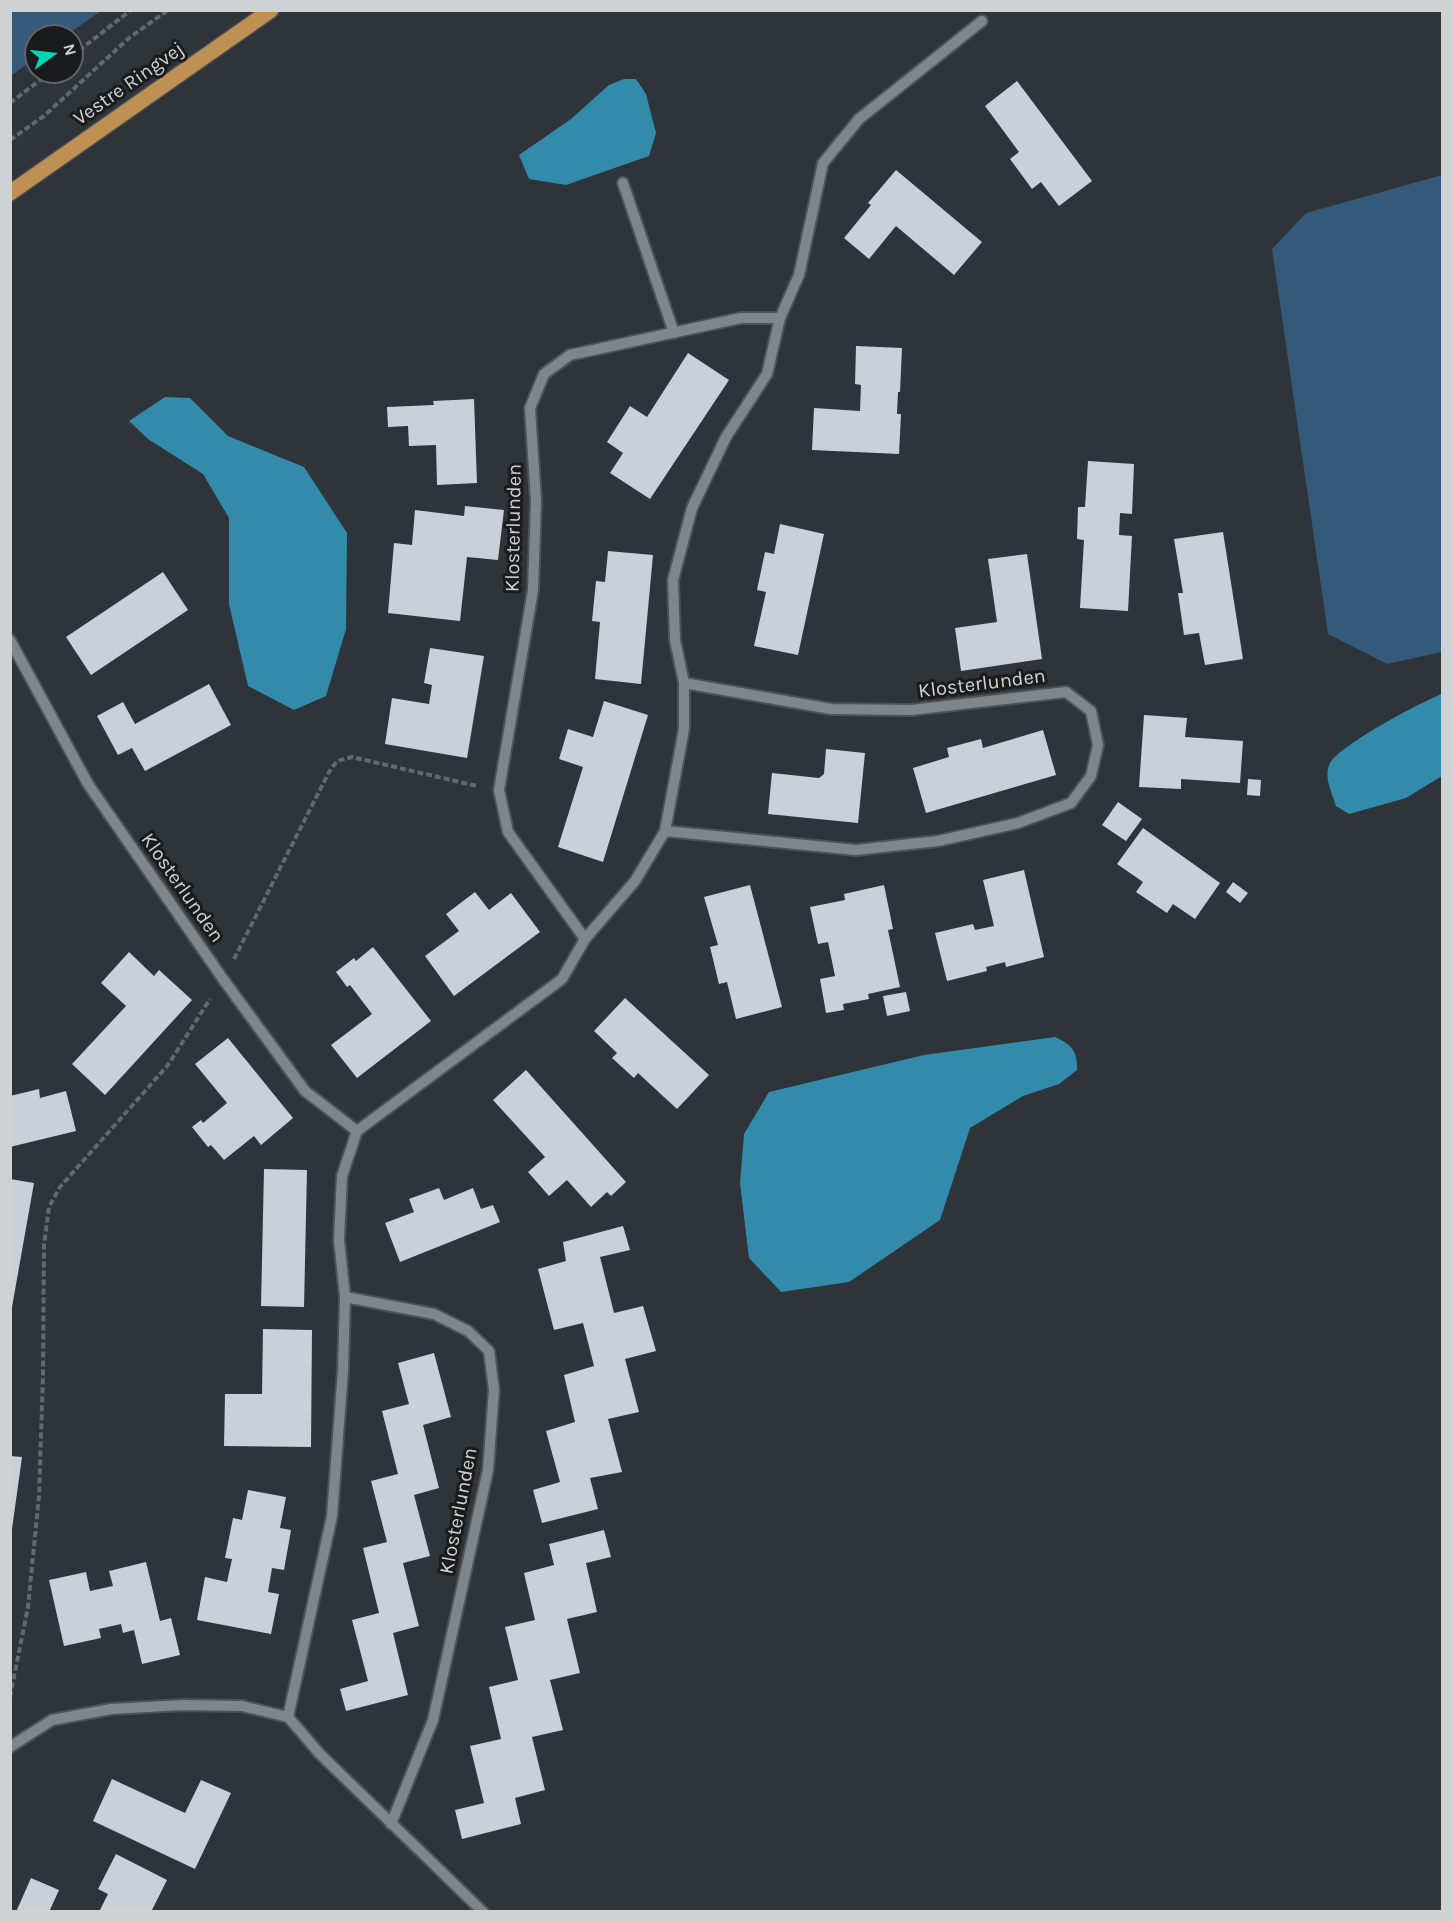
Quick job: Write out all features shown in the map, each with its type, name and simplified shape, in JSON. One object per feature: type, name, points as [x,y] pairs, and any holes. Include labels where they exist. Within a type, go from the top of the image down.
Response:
[{"type":"main road","name":"Vestre Ringvej","points":[[10,193],[271,10]]},
{"type":"street","points":[[288,1717],[332,1516],[343,1370],[345,1297],[339,1240],[342,1176],[357,1131],[562,979],[585,939],[635,881],[665,831],[684,729],[684,683],[675,640],[673,580],[692,508],[726,437],[767,374],[780,318],[799,275],[823,163],[859,119],[982,21]]},
{"type":"street","points":[[623,183],[674,333]]},
{"type":"street","name":"Klosterlunden","points":[[585,939],[508,832],[499,790],[533,590],[536,501],[530,408],[544,374],[570,355],[741,318],[780,318]]},
{"type":"street","name":"Klosterlunden","points":[[10,640],[88,783],[223,979],[305,1091],[357,1131]]},
{"type":"street","name":"Klosterlunden","points":[[665,831],[856,850],[938,841],[1018,823],[1071,803],[1091,776],[1098,746],[1090,711],[1066,692],[911,710],[831,709],[684,683]]},
{"type":"street","name":"Klosterlunden","points":[[345,1297],[434,1314],[468,1331],[489,1352],[494,1390],[488,1470],[433,1720],[391,1824]]},
{"type":"street","points":[[10,1747],[52,1720],[111,1709],[183,1705],[242,1706],[288,1717],[321,1754],[391,1824],[483,1911]]},
{"type":"path","points":[[84,47],[131,10]]},
{"type":"path","points":[[10,140],[44,116],[129,38],[168,10]]},
{"type":"path","points":[[10,103],[35,84]]},
{"type":"path","points":[[10,1697],[28,1607],[39,1496],[44,1245],[49,1207],[60,1187],[168,1065],[223,979],[252,928],[329,772],[337,761],[351,757],[499,790]]},
{"type":"shaded area","points":[[11,10],[101,10],[82,24],[24,24],[24,66],[11,76]]},
{"type":"shaded area","points":[[624,79],[636,79],[646,94],[656,133],[649,156],[566,185],[529,179],[519,155],[571,119],[609,85]]},
{"type":"shaded area","points":[[1442,175],[1442,652],[1387,664],[1328,634],[1272,249],[1306,213]]},
{"type":"shaded area","points":[[165,397],[190,398],[228,436],[304,467],[347,533],[346,629],[326,696],[294,710],[248,686],[229,604],[229,518],[203,474],[148,439],[129,421]]},
{"type":"shaded area","points":[[1442,694],[1442,776],[1406,798],[1349,814],[1336,806],[1327,775],[1329,765],[1335,757],[1381,725]]},
{"type":"shaded area","points":[[1055,1037],[1065,1042],[1075,1053],[1077,1070],[1059,1084],[1023,1096],[970,1128],[940,1220],[849,1282],[781,1292],[749,1258],[740,1183],[744,1134],[769,1092],[924,1055]]},
{"type":"building","points":[[1017,81],[1092,181],[1059,206],[1041,182],[1032,189],[1010,159],[1019,152],[985,106]]},
{"type":"building","points":[[896,170],[982,242],[954,275],[896,226],[869,259],[844,238],[871,205],[868,203]]},
{"type":"building","points":[[856,346],[902,348],[897,414],[901,414],[899,454],[812,450],[814,408],[860,411],[861,385],[855,384]]},
{"type":"building","points":[[688,353],[729,380],[650,499],[610,473],[623,453],[607,442],[630,406],[647,417]]},
{"type":"building","points":[[474,399],[477,483],[437,485],[436,445],[409,446],[408,426],[388,427],[387,407],[434,405],[433,401]]},
{"type":"building","points":[[1088,461],[1134,464],[1132,514],[1120,513],[1119,535],[1132,536],[1128,611],[1080,608],[1084,540],[1077,539],[1078,507],[1085,507]]},
{"type":"building","points":[[465,506],[504,510],[498,560],[467,557],[460,621],[388,613],[394,543],[412,545],[415,510],[464,516]]},
{"type":"building","points":[[780,524],[824,534],[798,655],[754,646],[766,592],[757,590],[765,552],[774,554]]},
{"type":"building","points":[[1223,532],[1243,659],[1205,665],[1199,633],[1184,635],[1178,593],[1183,593],[1174,539]]},
{"type":"building","points":[[608,551],[653,555],[641,684],[595,679],[600,622],[592,621],[596,581],[605,582]]},
{"type":"building","points":[[1027,554],[1042,659],[961,671],[955,628],[997,622],[988,559]]},
{"type":"building","points":[[163,572],[188,610],[91,675],[66,637]]},
{"type":"building","points":[[430,648],[484,656],[467,758],[385,744],[392,698],[429,704],[432,685],[424,683]]},
{"type":"building","points":[[209,684],[231,725],[145,771],[132,748],[118,755],[97,716],[123,702],[135,724]]},
{"type":"building","points":[[604,701],[648,715],[603,862],[558,847],[583,767],[559,759],[568,729],[593,737]]},
{"type":"building","points":[[1144,715],[1187,718],[1185,737],[1243,741],[1240,783],[1181,779],[1181,789],[1139,787]]},
{"type":"building","points":[[1043,730],[1056,775],[926,813],[913,768],[949,757],[947,748],[981,739],[983,748]]},
{"type":"building","points":[[826,749],[865,753],[858,823],[768,814],[772,773],[819,778],[824,774]]},
{"type":"building","points":[[1248,779],[1261,780],[1260,796],[1247,795]]},
{"type":"building","points":[[1118,802],[1142,819],[1126,841],[1102,825]]},
{"type":"building","points":[[1143,828],[1220,883],[1195,919],[1173,904],[1167,913],[1136,892],[1143,882],[1117,864]]},
{"type":"building","points":[[1024,870],[1044,957],[1006,967],[1005,962],[986,967],[987,971],[947,981],[935,933],[973,924],[975,930],[994,926],[983,880]]},
{"type":"building","points":[[1233,882],[1248,893],[1240,903],[1226,892]]},
{"type":"building","points":[[750,885],[782,1007],[736,1019],[727,982],[719,984],[710,947],[718,945],[704,897]]},
{"type":"building","points":[[884,885],[893,929],[888,930],[900,987],[868,994],[869,999],[843,1004],[844,1010],[826,1013],[820,979],[835,976],[828,942],[818,944],[810,907],[845,900],[844,894]]},
{"type":"building","points":[[475,892],[489,910],[511,893],[540,932],[454,996],[425,956],[459,931],[446,914]]},
{"type":"building","points":[[373,947],[431,1021],[357,1078],[331,1045],[372,1014],[350,985],[347,987],[336,972],[354,958],[356,961]]},
{"type":"building","points":[[129,952],[154,976],[159,970],[192,1000],[105,1095],[72,1064],[126,1006],[101,983]]},
{"type":"building","points":[[906,992],[910,1011],[887,1016],[883,996]]},
{"type":"building","points":[[625,998],[709,1075],[677,1109],[638,1073],[634,1078],[612,1058],[617,1053],[594,1031]]},
{"type":"building","points":[[228,1038],[293,1118],[261,1145],[254,1136],[224,1160],[211,1145],[208,1147],[192,1127],[201,1120],[203,1123],[227,1103],[195,1064]]},
{"type":"building","points":[[526,1070],[626,1182],[611,1196],[607,1192],[591,1207],[567,1180],[549,1196],[528,1172],[545,1157],[493,1100]]},
{"type":"building","points":[[39,1089],[40,1098],[66,1091],[76,1131],[10,1147],[10,1096]]},
{"type":"building","points":[[264,1169],[307,1170],[304,1307],[261,1306]]},
{"type":"building","points":[[10,1179],[34,1183],[12,1307],[10,1307]]},
{"type":"building","points":[[439,1188],[444,1200],[473,1188],[481,1209],[493,1205],[500,1222],[400,1262],[385,1223],[414,1212],[409,1199]]},
{"type":"building","points":[[623,1226],[630,1250],[600,1257],[614,1313],[643,1306],[656,1351],[625,1359],[639,1412],[608,1419],[622,1472],[590,1478],[598,1509],[542,1523],[533,1490],[560,1482],[546,1431],[575,1422],[564,1375],[594,1366],[583,1323],[554,1330],[538,1269],[566,1261],[563,1242]]},
{"type":"building","points":[[263,1329],[312,1330],[311,1447],[224,1446],[225,1394],[262,1394]]},
{"type":"building","points":[[434,1353],[451,1417],[423,1425],[439,1488],[414,1495],[430,1556],[403,1563],[419,1626],[393,1633],[408,1695],[346,1711],[340,1689],[368,1681],[352,1620],[379,1613],[363,1548],[387,1542],[371,1481],[398,1474],[382,1411],[409,1404],[398,1363]]},
{"type":"building","points":[[10,1456],[22,1457],[12,1529],[10,1529]]},
{"type":"building","points":[[248,1490],[286,1497],[280,1528],[291,1530],[284,1570],[272,1568],[268,1592],[279,1594],[271,1634],[197,1620],[205,1577],[227,1582],[232,1559],[225,1558],[233,1518],[242,1520]]},
{"type":"building","points":[[604,1530],[611,1557],[586,1563],[597,1612],[567,1619],[580,1673],[550,1680],[563,1730],[532,1737],[545,1790],[515,1798],[521,1824],[462,1839],[455,1810],[484,1803],[470,1746],[501,1739],[489,1687],[518,1680],[505,1627],[535,1620],[524,1573],[554,1565],[549,1544]]},
{"type":"building","points":[[146,1562],[160,1621],[171,1618],[180,1655],[142,1664],[134,1630],[123,1633],[121,1624],[99,1629],[101,1638],[64,1646],[49,1580],[86,1572],[90,1591],[113,1586],[109,1571]]},
{"type":"building","points":[[112,1779],[185,1813],[201,1780],[231,1793],[195,1869],[93,1821]]},
{"type":"building","points":[[116,1854],[167,1880],[151,1912],[99,1912],[108,1894],[98,1889]]},
{"type":"building","points":[[31,1878],[59,1890],[49,1912],[16,1912]]}]
